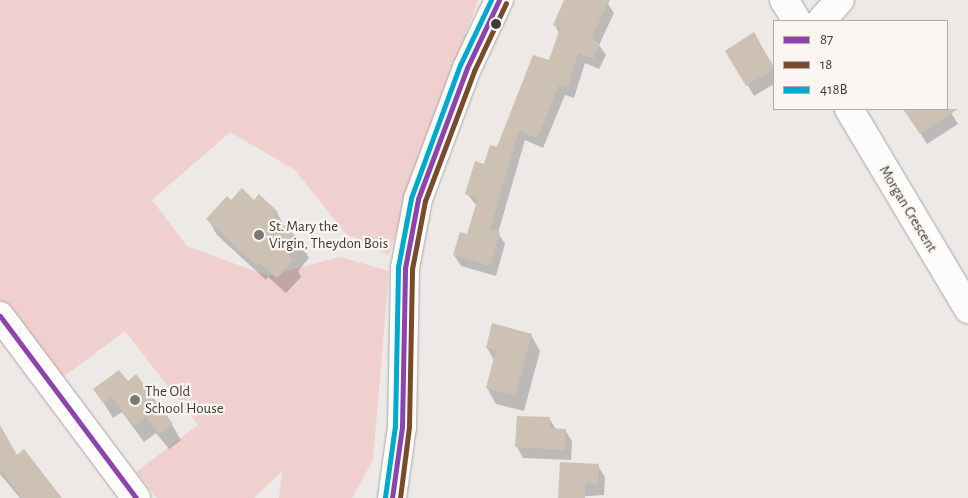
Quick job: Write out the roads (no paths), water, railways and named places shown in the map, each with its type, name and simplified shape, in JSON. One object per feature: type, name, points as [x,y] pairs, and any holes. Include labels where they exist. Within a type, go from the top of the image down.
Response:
[{"type":"street","points":[[392,498],[402,427],[405,268],[418,199],[467,68],[499,0]]},
{"type":"street","points":[[784,0],[796,20]]},
{"type":"street","points":[[822,20],[840,0]]},
{"type":"street","name":"Morgan Crescent","points":[[850,110],[968,309]]},
{"type":"street","points":[[0,316],[136,498]]},
{"type":"place","name":"St. Mary the Virgin, Theydon Bois","points":[[259,235]]},
{"type":"place","name":"The Old School House","points":[[135,400]]}]
